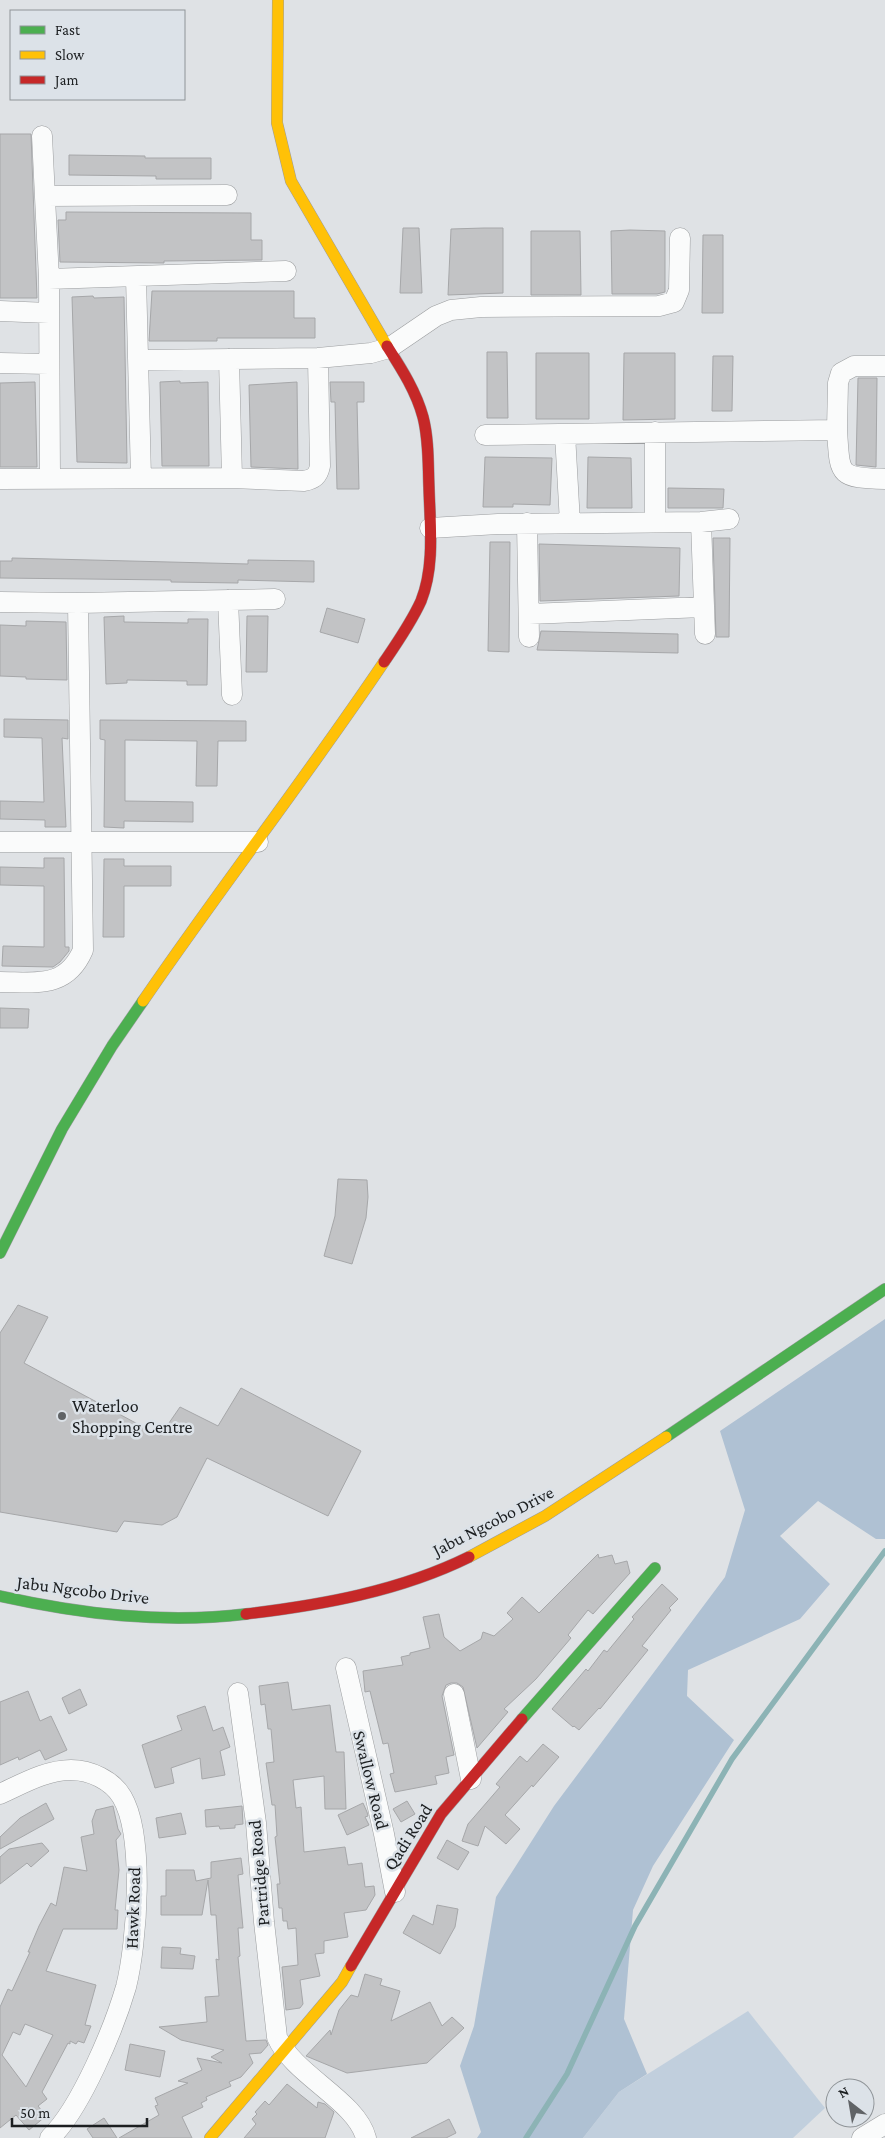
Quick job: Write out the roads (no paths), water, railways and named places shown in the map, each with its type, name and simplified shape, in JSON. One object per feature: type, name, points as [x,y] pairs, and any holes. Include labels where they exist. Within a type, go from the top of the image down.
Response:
[{"type":"street","points":[[0,1253],[62,1130],[112,1046],[194,926],[258,842],[353,708],[406,628],[421,600],[428,575],[430,528],[428,450],[423,417],[412,388],[291,181],[278,123],[278,0]]},
{"type":"street","points":[[42,136],[49,279],[50,478]]},
{"type":"street","points":[[45,196],[227,195]]},
{"type":"street","points":[[139,360],[318,358],[371,353],[389,348],[436,316],[451,310],[481,307],[667,304],[674,302],[679,290],[680,238]]},
{"type":"street","points":[[49,279],[286,271]]},
{"type":"street","points":[[136,277],[141,478]]},
{"type":"street","points":[[0,311],[49,313]]},
{"type":"street","points":[[0,479],[232,478],[304,481],[316,477],[320,466],[318,358]]},
{"type":"street","points":[[229,359],[232,478]]},
{"type":"street","points":[[0,363],[49,364]]},
{"type":"street","points":[[885,366],[854,366],[841,373],[838,383],[836,430],[839,461],[848,475],[856,479],[885,479]]},
{"type":"street","points":[[485,434],[836,430]]},
{"type":"street","points":[[655,432],[655,522]]},
{"type":"street","points":[[565,434],[570,523]]},
{"type":"street","points":[[430,528],[527,523],[701,522],[729,520]]},
{"type":"street","points":[[701,522],[705,634]]},
{"type":"street","points":[[527,523],[529,637]]},
{"type":"street","points":[[0,602],[78,603],[275,599]]},
{"type":"street","points":[[228,600],[232,695]]},
{"type":"street","points":[[0,982],[44,982],[58,979],[78,962],[83,950],[83,842],[78,603]]},
{"type":"street","points":[[528,614],[704,607]]},
{"type":"street","points":[[0,842],[258,842]]},
{"type":"street","name":"Jabu Ngcobo Drive","points":[[0,1596],[63,1609],[115,1615],[176,1618],[224,1616],[290,1609],[344,1599],[404,1582],[464,1559],[521,1530],[581,1495],[885,1289]]},
{"type":"street","name":"Qadi Road","points":[[210,2138],[342,1982],[432,1828],[471,1779],[655,1568]]},
{"type":"street","name":"Swallow Road","points":[[346,1668],[368,1771],[380,1813],[395,1892]]},
{"type":"street","name":"Partridge Road","points":[[238,1693],[256,1824],[274,2021],[277,2037],[284,2052]]},
{"type":"street","points":[[454,1694],[471,1779]]},
{"type":"street","name":"Hawk Road","points":[[0,1794],[52,1772],[82,1771],[104,1779],[122,1795],[132,1822],[135,1862],[134,1944],[126,1985],[119,2010],[88,2079],[66,2121],[50,2138]]},
{"type":"street","points":[[284,2052],[353,2115],[359,2122],[366,2138]]},
{"type":"street","points":[[862,2138],[885,2124]]},
{"type":"waterway","points":[[526,2138],[567,2074],[635,1926],[732,1759],[885,1551]]},
{"type":"place","name":"Waterloo Shopping Centre","points":[[62,1416]]}]
